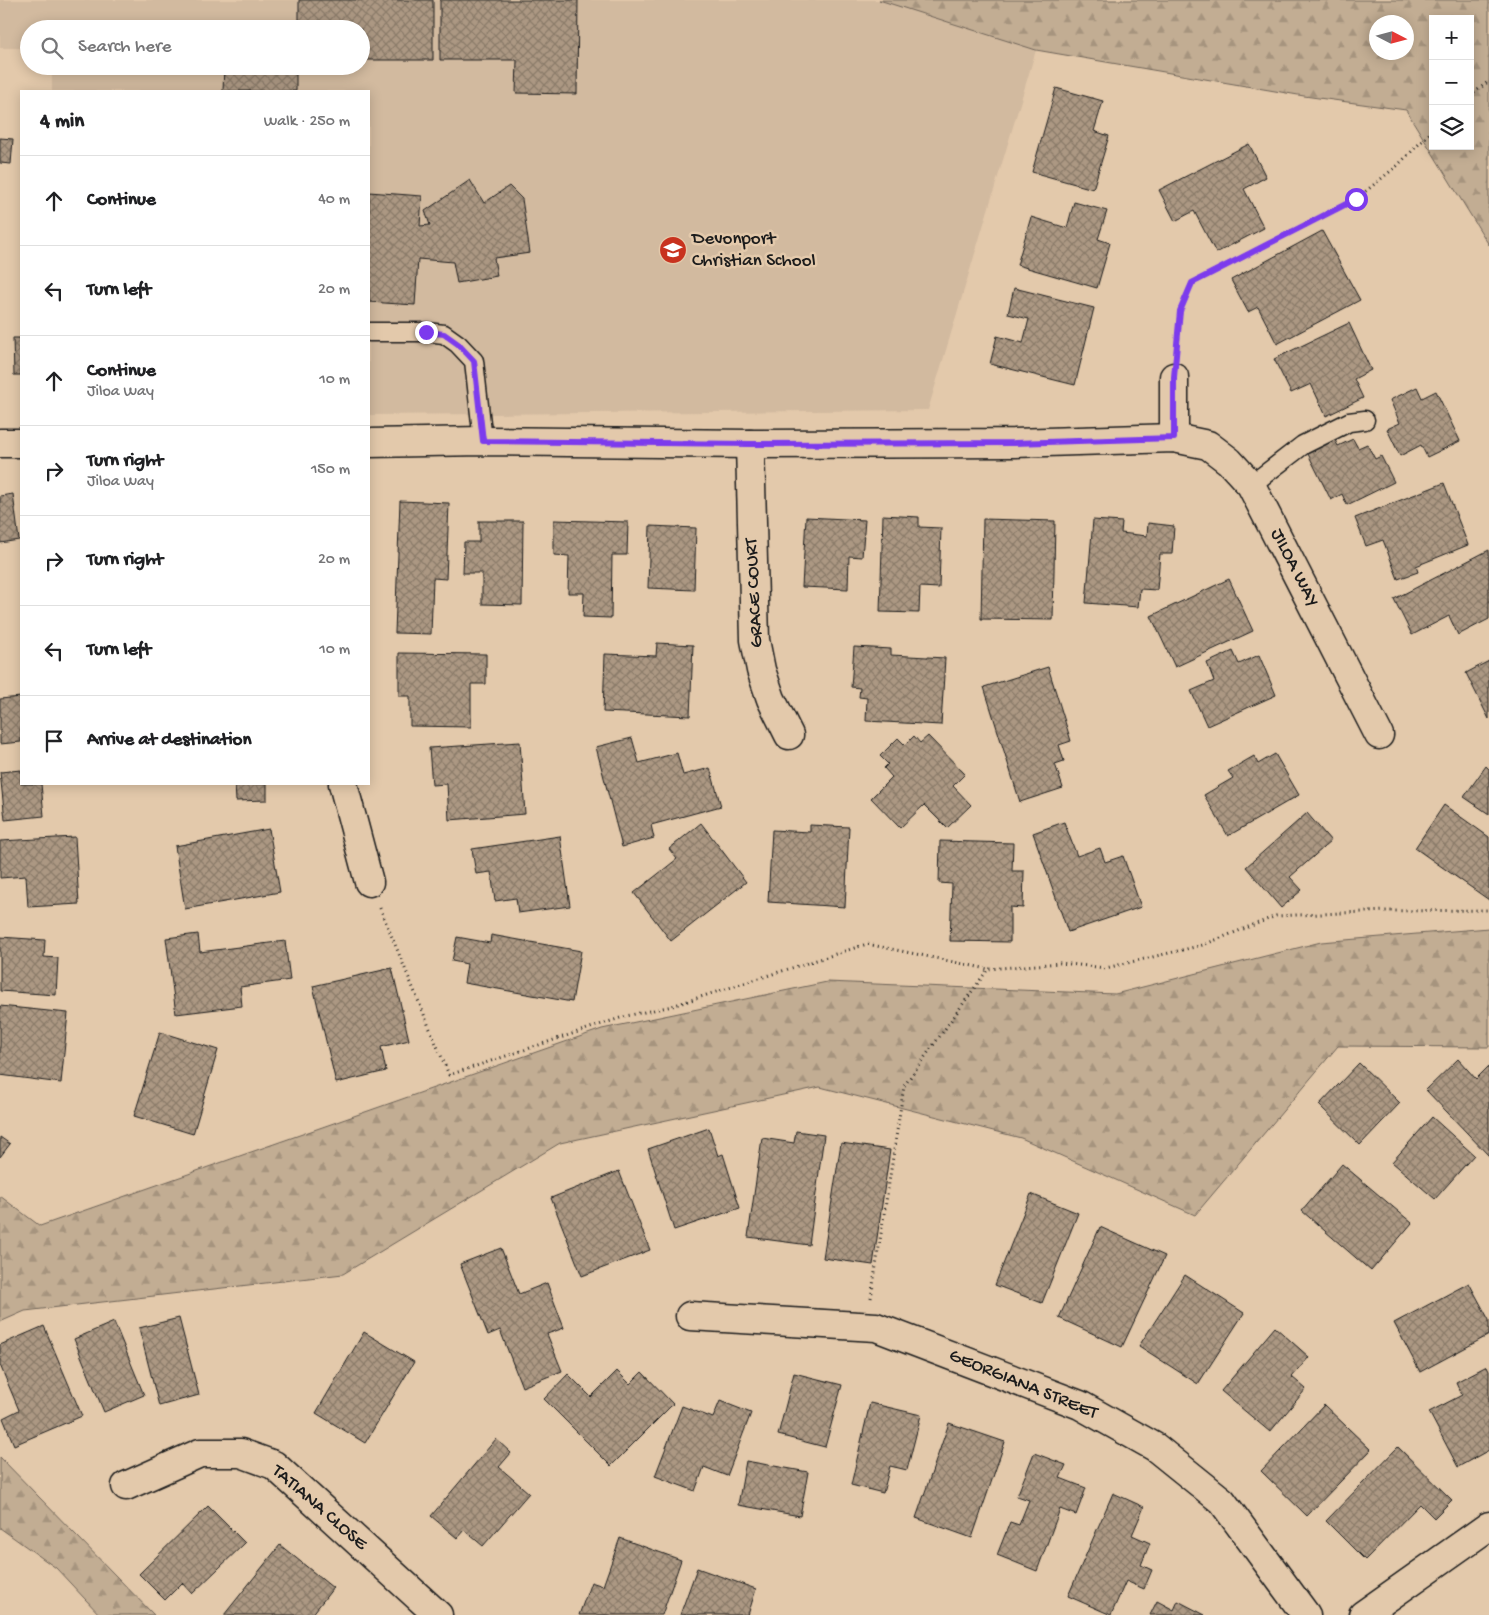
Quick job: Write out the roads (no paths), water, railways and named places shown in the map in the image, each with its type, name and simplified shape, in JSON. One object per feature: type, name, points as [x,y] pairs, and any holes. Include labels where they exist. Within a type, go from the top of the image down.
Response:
[{"type":"street","points":[[1174,377],[1174,438]]},
{"type":"street","name":"JILOA WAY","points":[[370,443],[483,441],[750,444],[1014,443],[1174,438],[1208,445],[1230,461],[1251,485],[1379,735]]},
{"type":"street","points":[[0,443],[20,443]]},
{"type":"street","name":"GRACE COURT","points":[[750,444],[755,640],[771,699],[789,736]]},
{"type":"street","points":[[343,785],[369,882]]},
{"type":"street","name":"GEORGIANA STREET","points":[[690,1316],[876,1327],[1080,1405],[1155,1447],[1222,1501],[1306,1615]]},
{"type":"street","name":"TATIANA CLOSE","points":[[126,1486],[200,1453],[241,1453],[274,1465],[438,1615]]},
{"type":"street","points":[[1363,1615],[1489,1526]]},
{"type":"lane","points":[[370,332],[426,332],[444,334],[458,344],[474,361],[483,441]]},
{"type":"lane","points":[[1251,485],[1303,445],[1349,422],[1365,420]]},
{"type":"place","name":"Devonport Christian School","points":[[673,250]]}]
